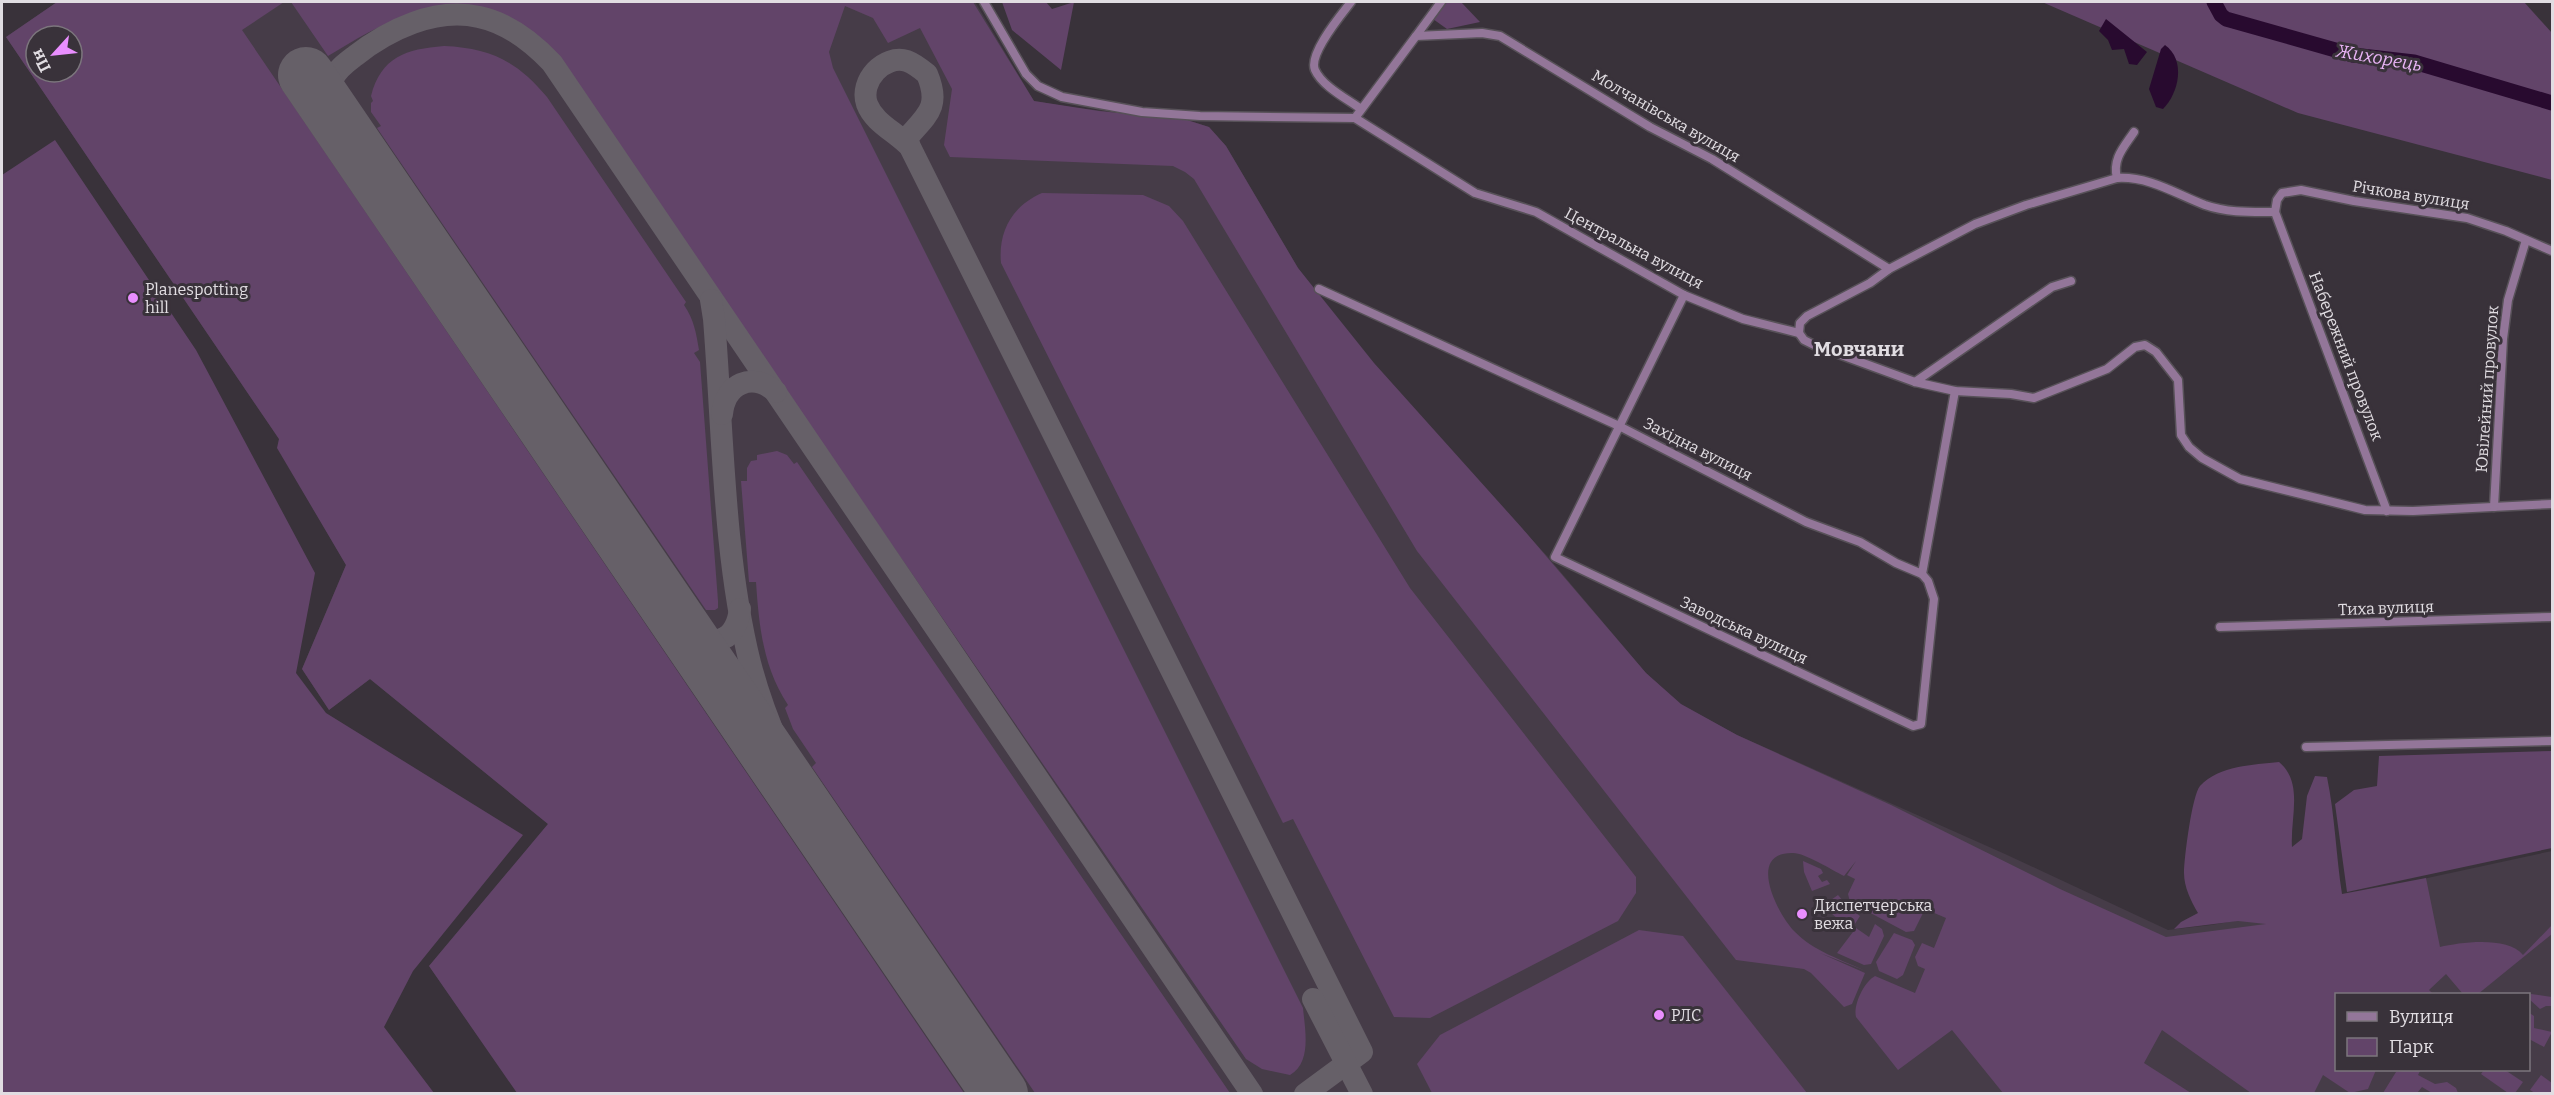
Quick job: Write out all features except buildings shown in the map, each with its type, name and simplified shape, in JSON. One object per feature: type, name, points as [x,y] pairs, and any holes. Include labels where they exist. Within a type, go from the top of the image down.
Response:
[{"type":"street","points":[[984,2],[1026,74],[1038,86],[1062,97],[1118,108],[1200,116],[1355,118],[1441,2]]},
{"type":"street","points":[[1351,2],[1320,46],[1313,60],[1315,70],[1323,80],[1361,109]]},
{"type":"street","name":"Молчанівська вулиця","points":[[1416,36],[1482,33],[1500,36],[1650,127],[1712,159],[1888,269]]},
{"type":"street","name":"Центральна вулиця","points":[[1355,118],[1475,193],[1536,212],[1684,296],[1743,319],[1799,333],[1804,340],[1814,345],[1915,382],[1955,392],[2012,394],[2034,398],[2107,369],[2135,346],[2145,345],[2156,352],[2178,380],[2181,435],[2189,447],[2202,458],[2240,479],[2365,510],[2387,511]]},
{"type":"street","points":[[2117,178],[2115,169],[2117,158],[2134,132]]},
{"type":"street","points":[[1799,333],[1800,323],[1807,316],[1869,283],[1888,269],[1985,220],[2026,205],[2117,178],[2131,177],[2168,187],[2207,205],[2233,212],[2275,212]]},
{"type":"street","name":"Річкова вулиця","points":[[2275,212],[2277,200],[2282,193],[2301,190],[2354,201],[2467,218],[2553,251]]},
{"type":"street","name":"Набережний провулок","points":[[2275,212],[2387,511]]},
{"type":"street","name":"Ювілейний провулок","points":[[2494,507],[2508,300],[2526,240]]},
{"type":"street","points":[[1915,382],[2052,287],[2071,281]]},
{"type":"street","name":"Західна вулиця","points":[[1318,289],[1619,426],[1806,522],[1860,542],[1896,563],[1922,574]]},
{"type":"street","points":[[1619,426],[1684,296]]},
{"type":"street","points":[[1922,574],[1955,392]]},
{"type":"street","name":"Заводська вулиця","points":[[1619,426],[1555,557],[1913,726],[1921,724],[1934,599],[1928,581],[1922,574]]},
{"type":"street","points":[[2387,511],[2553,504]]},
{"type":"street","name":"Тиха вулиця","points":[[2220,627],[2553,617]]},
{"type":"street","points":[[2306,747],[2553,741]]},
{"type":"shaded area","points":[[57,2],[975,2],[1034,101],[1187,120],[1209,127],[1226,146],[1298,268],[1339,322],[1418,416],[1548,557],[1646,673],[1680,704],[1737,735],[2005,854],[2168,930],[2282,913],[2321,901],[2552,851],[2552,1093],[518,1093],[429,966],[548,824],[370,679],[329,710],[302,669],[346,565],[278,448],[279,439],[38,84],[84,84],[84,24],[25,24]]},
{"type":"shaded area","points":[[2106,19],[2147,52],[2137,65],[2129,64],[2124,49],[2112,50],[2108,40],[2099,31]]},
{"type":"shaded area","points":[[24,25],[24,64],[6,37]]},
{"type":"shaded area","points":[[2165,45],[2176,59],[2178,77],[2173,94],[2163,109],[2156,107],[2149,89],[2161,49]]},
{"type":"green space","points":[[57,2],[284,2],[242,30],[964,1093],[517,1093],[429,966],[548,824],[370,679],[329,710],[302,669],[346,565],[277,448],[279,439],[38,84],[84,84],[84,24],[25,24]]},
{"type":"green space","points":[[291,2],[973,2],[1034,101],[1099,111],[1187,120],[1209,127],[1226,146],[1298,268],[1374,363],[1522,528],[1646,673],[1681,704],[1737,735],[1891,805],[2060,889],[2166,937],[2266,924],[2238,921],[2174,929],[2181,922],[2198,913],[2190,899],[2184,873],[2191,814],[2200,786],[2208,779],[2227,770],[2279,762],[2287,770],[2294,790],[2292,847],[2302,839],[2307,796],[2315,776],[2327,777],[2342,894],[2426,878],[2440,947],[2472,942],[2496,943],[2516,949],[2523,955],[2552,925],[2552,934],[2479,993],[2462,993],[2446,974],[2429,990],[2432,993],[2335,993],[2335,1071],[2376,1071],[2368,1089],[2350,1093],[2323,1075],[2314,1093],[2251,1093],[2162,1030],[2144,1063],[2191,1093],[2003,1093],[1952,1030],[1898,1070],[1856,1017],[1858,1000],[1863,988],[1875,976],[1915,993],[1925,969],[1918,966],[1915,957],[1922,943],[1934,948],[1946,918],[1925,909],[1914,931],[1906,932],[1850,902],[1848,894],[1855,879],[1847,875],[1856,861],[1844,876],[1798,854],[1779,855],[1771,862],[1768,872],[1769,885],[1787,922],[1810,944],[1866,971],[1820,953],[1865,973],[1852,1004],[1844,1007],[1811,973],[1804,969],[1736,960],[1417,551],[1194,179],[1173,166],[950,157],[944,145],[952,89],[920,28],[888,43],[873,18],[845,6],[829,52],[833,68],[1303,1008],[1306,1045],[1302,1062],[1290,1075],[1262,1069],[1246,1059],[572,80],[539,47],[520,34],[480,16],[458,12],[435,11],[400,18],[368,32],[328,56]]},
{"type":"green space","points":[[1002,2],[1046,2],[1052,9],[1074,2],[1061,70],[1012,30]]},
{"type":"green space","points":[[1447,2],[1461,2],[1480,22],[1447,29],[1433,19]]},
{"type":"green space","points":[[2042,2],[2524,2],[2552,33],[2552,180],[2298,113]]},
{"type":"green space","points":[[24,25],[24,64],[6,37]]},
{"type":"green space","points":[[444,46],[475,50],[502,59],[525,74],[536,85],[547,97],[686,302],[684,305],[694,326],[699,350],[694,353],[700,362],[718,601],[718,608],[715,610],[706,610],[377,128],[381,126],[371,112],[373,101],[371,96],[381,72],[388,64],[407,53]]},
{"type":"green space","points":[[55,140],[196,350],[315,573],[296,673],[326,713],[523,835],[413,971],[384,1027],[434,1093],[2,1093],[2,175]]},
{"type":"green space","points":[[1042,193],[1143,195],[1169,206],[1183,221],[1410,588],[1636,877],[1636,893],[1618,921],[1430,1018],[1394,1017],[1293,819],[1283,823],[1001,263],[1002,241],[1009,221],[1023,205]]},
{"type":"green space","points":[[777,451],[787,455],[794,464],[797,462],[1230,1093],[1035,1093],[812,767],[816,763],[793,729],[785,708],[788,705],[773,676],[764,646],[756,582],[749,582],[741,481],[747,481],[747,468],[751,461],[757,460],[757,455]]},
{"type":"green space","points":[[2552,751],[2552,848],[2347,892],[2335,804],[2354,790],[2377,786],[2379,756]]},
{"type":"green space","points":[[1803,861],[1821,869],[1823,873],[1818,876],[1822,882],[1827,880],[1830,884],[1812,891],[1804,872]]},
{"type":"green space","points":[[1838,895],[1860,916],[1851,930],[1825,908],[1828,902]]},
{"type":"green space","points":[[1875,924],[1882,929],[1884,936],[1871,964],[1864,965],[1837,953],[1856,928],[1869,937]]},
{"type":"green space","points":[[1639,930],[1683,936],[1807,1093],[1432,1093],[1417,1064],[1440,1035]]},
{"type":"green space","points":[[1894,933],[1912,940],[1915,945],[1903,975],[1897,979],[1879,971],[1876,962]]},
{"type":"green space","points":[[2531,994],[2552,997],[2552,1006],[2540,1009],[2530,1000]]},
{"type":"green space","points":[[2530,1013],[2534,1016],[2534,1028],[2552,1032],[2544,1047],[2530,1040]]},
{"type":"green space","points":[[2420,1071],[2418,1075],[2435,1084],[2447,1082],[2456,1088],[2458,1093],[2432,1093],[2422,1087],[2417,1093],[2383,1093],[2396,1072]]},
{"type":"green space","points":[[2483,1071],[2506,1071],[2523,1082],[2515,1093],[2508,1093],[2481,1074]]},
{"type":"green space","points":[[2541,1075],[2552,1083],[2552,1093],[2535,1093],[2530,1090]]},
{"type":"waterway","name":"Жихорець","points":[[2214,2],[2226,19],[2353,55],[2414,62],[2552,103]]},
{"type":"taxiway","points":[[342,128],[331,98],[331,85],[337,72],[368,46],[397,30],[429,18],[462,15],[490,20],[519,34],[552,63],[1252,1094]]},
{"type":"taxiway","points":[[910,147],[875,117],[870,111],[865,95],[870,78],[875,71],[882,65],[898,60],[910,62],[927,74],[933,95],[930,110],[907,138],[910,147],[1362,1052],[1305,1094]]},
{"type":"taxiway","points":[[711,300],[729,536],[741,622],[756,686],[772,730],[801,794],[823,835]]},
{"type":"taxiway","points":[[722,414],[728,395],[741,384],[758,382],[776,392]]},
{"type":"taxiway","points":[[683,629],[703,639],[720,640],[733,630],[740,609]]},
{"type":"taxiway","points":[[1313,999],[1362,1094]]},
{"type":"runway","points":[[306,75],[1000,1094]]},
{"type":"place","name":"Planespotting hill","points":[[133,298]]},
{"type":"place","name":"Диспетчерська вежа","points":[[1802,914]]},
{"type":"place","name":"РЛС","points":[[1659,1015]]},
{"type":"district","name":"Мовчани","points":[[1859,349]]}]
